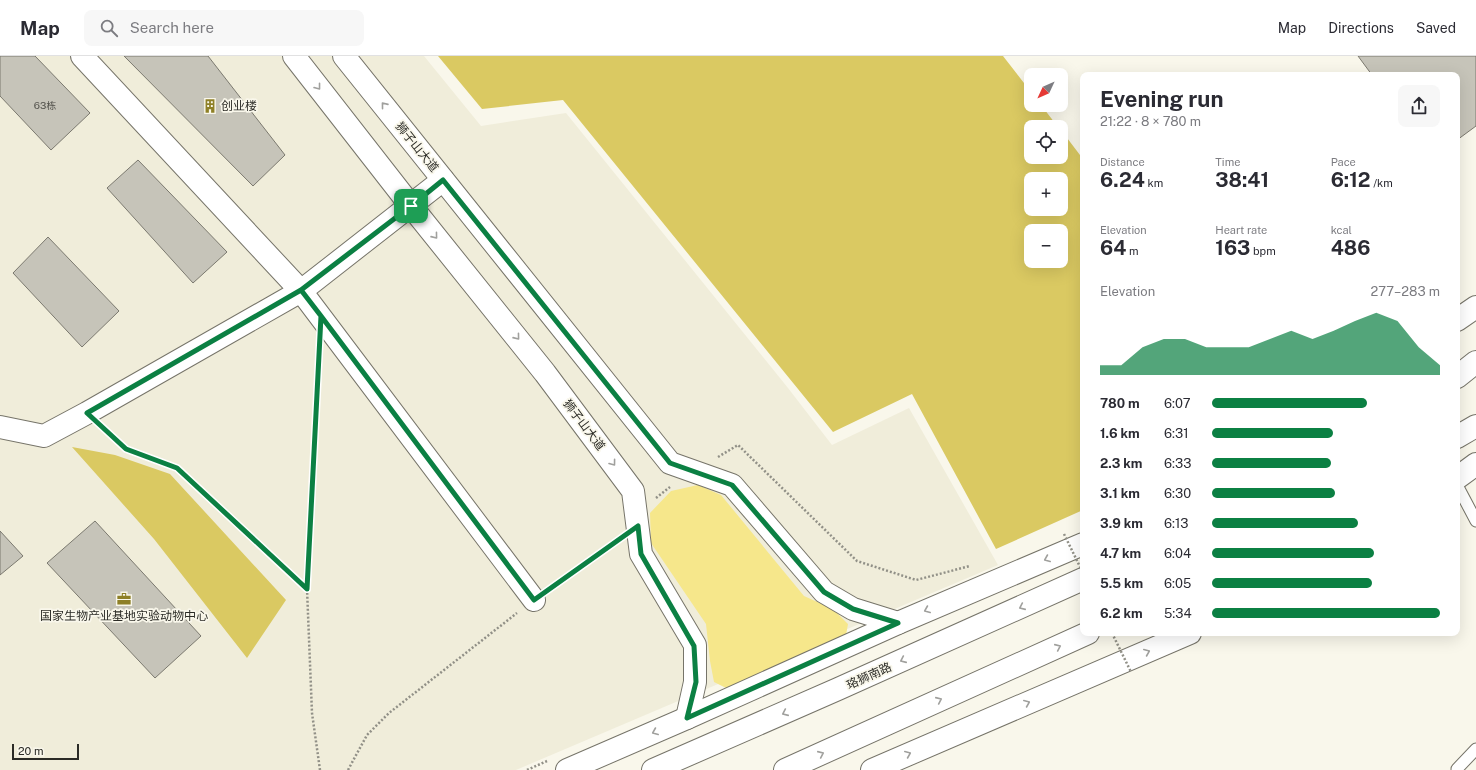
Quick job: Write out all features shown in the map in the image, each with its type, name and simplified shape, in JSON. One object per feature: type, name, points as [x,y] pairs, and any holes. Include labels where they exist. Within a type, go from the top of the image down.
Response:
[{"type":"main road","points":[[82,56],[301,290],[534,600]]},
{"type":"main road","name":"狮子山大道","points":[[294,56],[411,206],[546,373],[634,491],[641,554],[694,646],[696,682],[687,718]]},
{"type":"main road","name":"狮子山大道","points":[[344,56],[670,463],[732,485],[824,592],[853,609],[898,623]]},
{"type":"main road","points":[[0,427],[44,436],[87,413],[301,290],[443,180]]},
{"type":"main road","points":[[1460,318],[1476,307]]},
{"type":"main road","points":[[1460,375],[1476,362]]},
{"type":"main road","points":[[1460,435],[1476,426]]},
{"type":"main road","points":[[1460,476],[1476,464]]},
{"type":"main road","points":[[558,765],[687,718],[898,623],[1074,539]]},
{"type":"main road","name":"珞狮南路","points":[[654,770],[1080,580]]},
{"type":"main road","points":[[785,770],[1081,636]]},
{"type":"main road","points":[[872,770],[1183,636]]},
{"type":"lane","points":[[1460,491],[1476,521]]},
{"type":"lane","points":[[1457,769],[1476,749]]},
{"type":"path","points":[[320,770],[312,713],[307,589],[321,316]]},
{"type":"path","points":[[87,413],[126,449],[177,468],[307,589]]},
{"type":"path","points":[[348,770],[367,734],[389,713],[534,600],[638,526],[653,500],[683,477],[694,472],[738,445],[857,561],[916,580],[976,564]]},
{"type":"path","points":[[1074,539],[1080,562]]},
{"type":"path","points":[[1113,636],[1131,672]]},
{"type":"path","points":[[527,770],[558,765]]},
{"type":"shaded area","points":[[0,56],[424,56],[481,126],[566,113],[788,388],[832,445],[909,408],[998,565],[516,770],[0,770]]},
{"type":"shaded area","points":[[438,56],[1003,56],[1024,83],[1024,112],[1046,112],[1053,120],[1024,120],[1024,164],[1068,164],[1068,139],[1080,155],[1080,511],[996,549],[912,394],[833,432],[563,100],[482,109]]},
{"type":"shaded area","points":[[72,447],[115,455],[170,474],[286,600],[247,658],[154,539]]},
{"type":"shaded area","points":[[698,485],[721,495],[804,596],[833,609],[848,624],[845,641],[730,690],[714,682],[706,624],[651,543],[650,513],[671,491]]},
{"type":"building","points":[[0,56],[35,56],[90,113],[51,150],[0,96]]},
{"type":"building","name":"创业楼","points":[[124,56],[208,56],[285,155],[253,186]]},
{"type":"building","points":[[1358,56],[1476,56],[1476,126],[1460,138],[1460,72],[1370,72]]},
{"type":"building","points":[[138,160],[227,252],[193,283],[107,188]]},
{"type":"building","points":[[48,237],[119,311],[82,347],[13,273]]},
{"type":"building","name":"国家生物产业基地实验动物中心","points":[[95,521],[201,636],[155,678],[47,563]]},
{"type":"building","points":[[0,531],[23,556],[0,575]]},
{"type":"place","name":"创业楼","points":[[210,106]]},
{"type":"place","name":"国家生物产业基地实验动物中心","points":[[124,599]]},
{"type":"route","points":[[411,206],[301,290],[321,316],[307,589],[177,468],[126,449],[87,413],[301,290],[321,316],[534,600],[638,526],[641,554],[694,646],[696,682],[687,718],[898,623],[853,609],[824,592],[732,485],[670,463],[443,180],[411,206]]}]
